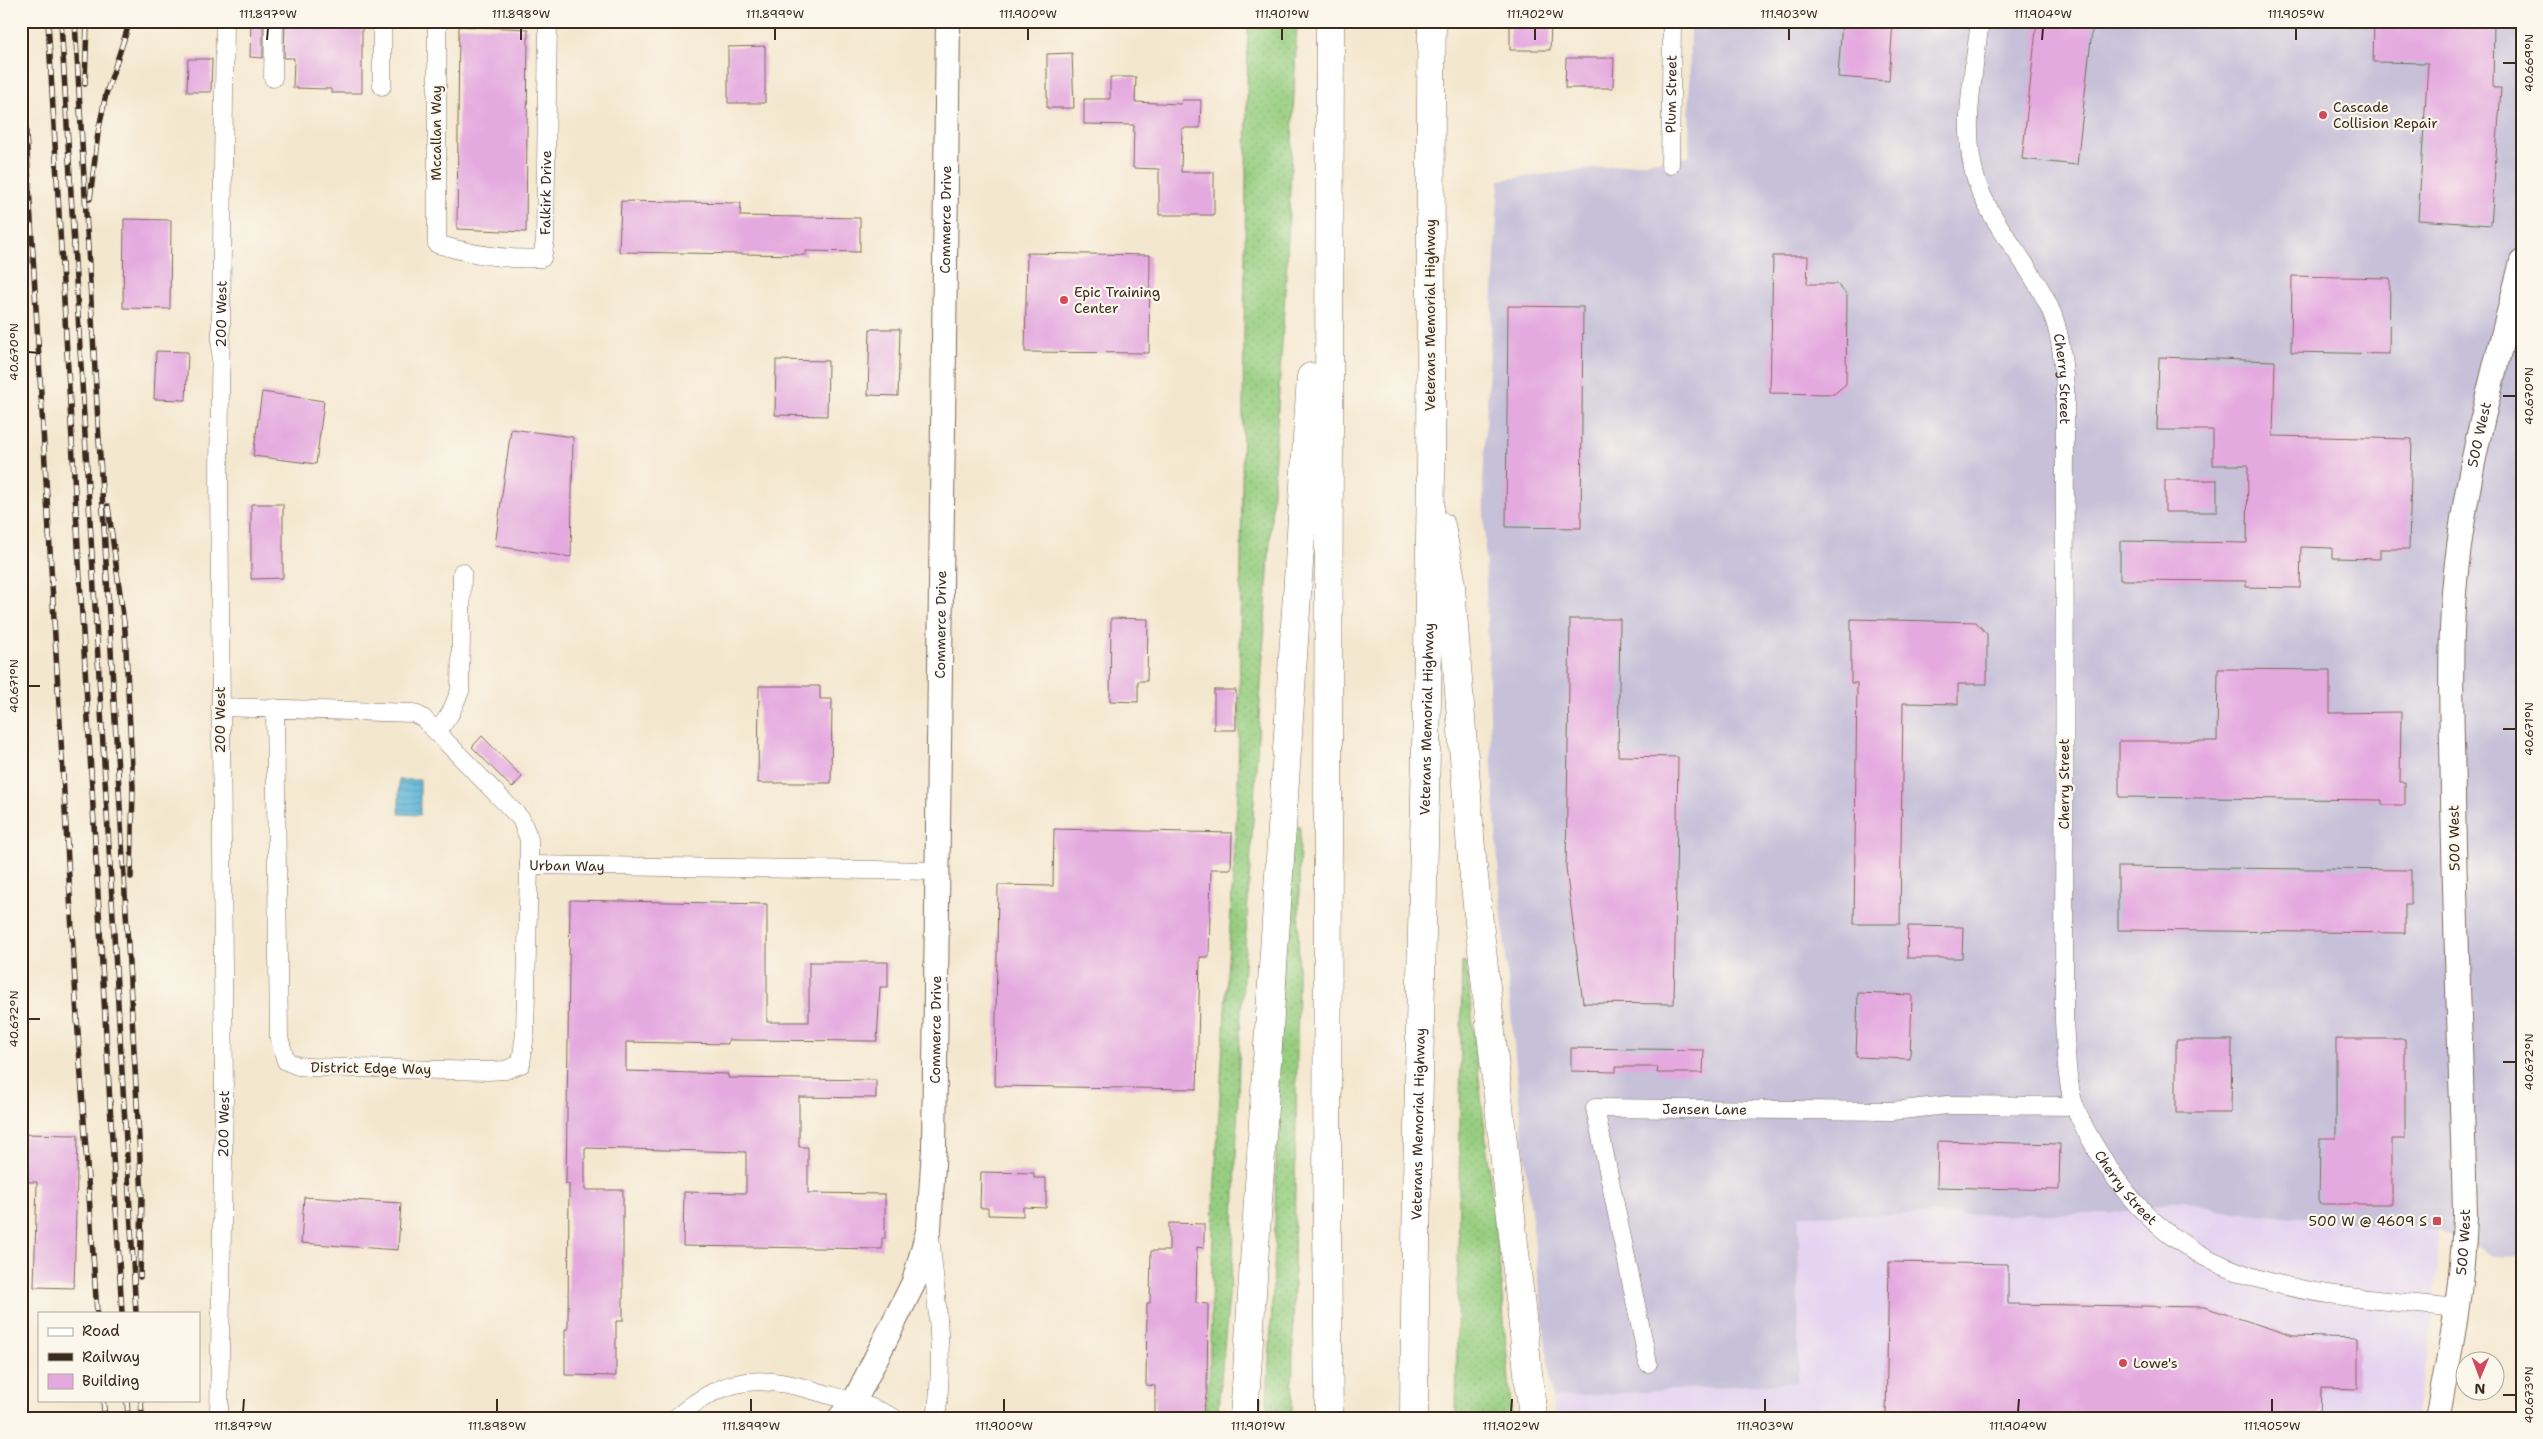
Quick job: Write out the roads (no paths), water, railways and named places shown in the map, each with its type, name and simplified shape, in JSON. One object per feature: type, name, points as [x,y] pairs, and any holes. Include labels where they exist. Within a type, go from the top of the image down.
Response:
[{"type":"highway","points":[[1329,1418],[1327,1228],[1328,113],[1330,21]]},
{"type":"highway","name":"Veterans Memorial Highway","points":[[1414,1418],[1415,1229],[1431,468],[1429,139],[1432,21]]},
{"type":"highway","points":[[1244,1418],[1328,113]]},
{"type":"highway","points":[[1431,468],[1450,574],[1471,849],[1533,1418]]},
{"type":"street","name":"200 West","points":[[219,1418],[224,1097],[219,472],[225,21]]},
{"type":"street","points":[[273,78],[274,21]]},
{"type":"street","points":[[382,21],[382,86]]},
{"type":"street","name":"Mccallan Way","points":[[437,21],[437,244]]},
{"type":"street","name":"Falkirk Drive","points":[[437,244],[452,249],[515,258],[542,258],[545,241],[548,21]]},
{"type":"street","name":"Commerce Drive","points":[[936,1418],[938,1403],[939,1318],[929,1228],[934,1148],[948,21]]},
{"type":"street","name":"Plum Street","points":[[1670,165],[1672,21]]},
{"type":"street","name":"Cherry Street","points":[[1980,21],[1971,97],[1969,140],[1972,163],[1992,216],[2023,260],[2049,304],[2062,346],[2064,372],[2064,1021],[2074,1106],[2092,1142],[2122,1187],[2158,1225],[2188,1250],[2246,1276],[2296,1290],[2458,1308]]},
{"type":"street","name":"500 West","points":[[2437,1418],[2458,1308],[2464,1264],[2465,1215],[2453,819],[2451,672],[2454,593],[2464,512],[2481,424],[2522,262]]},
{"type":"street","points":[[437,732],[450,714],[460,691],[462,572]]},
{"type":"street","name":"Urban Way","points":[[220,707],[408,712],[423,718],[521,819],[529,839],[529,866],[938,871]]},
{"type":"street","name":"District Edge Way","points":[[274,708],[279,1038],[286,1061],[310,1068],[478,1071],[505,1070],[521,1064],[526,1033],[529,866]]},
{"type":"street","name":"Jensen Lane","points":[[1648,1363],[1595,1108],[1892,1111],[1947,1105],[2074,1106]]},
{"type":"street","name":"Commerce Drive","points":[[847,1410],[914,1282],[929,1228]]},
{"type":"street","points":[[676,1418],[691,1404],[710,1394],[729,1386],[764,1380],[782,1382],[847,1410],[894,1418]]},
{"type":"water","points":[[399,780],[420,780],[420,815],[399,814]]},
{"type":"railway","points":[[48,21],[122,1312]]},
{"type":"railway","points":[[61,21],[136,1312]]},
{"type":"railway","points":[[75,21],[139,1138],[142,1198],[140,1277]]},
{"type":"railway","points":[[85,84],[87,21]]},
{"type":"railway","points":[[90,199],[98,133],[106,94],[130,21]]},
{"type":"railway","points":[[21,48],[77,1017],[97,1312]]},
{"type":"railway","points":[[108,506],[125,630],[133,787],[131,877]]},
{"type":"railway","points":[[103,1402],[105,1418]]},
{"type":"railway","points":[[127,1402],[128,1418]]},
{"type":"railway","points":[[141,1402],[142,1418]]},
{"type":"place","name":"Cascade Collision Repair","points":[[2323,115]]},
{"type":"place","name":"Epic Training Center","points":[[1064,300]]},
{"type":"place","name":"500 W @ 4609 S","points":[[2437,1221]]},
{"type":"place","name":"Lowe's","points":[[2123,1363]]}]
